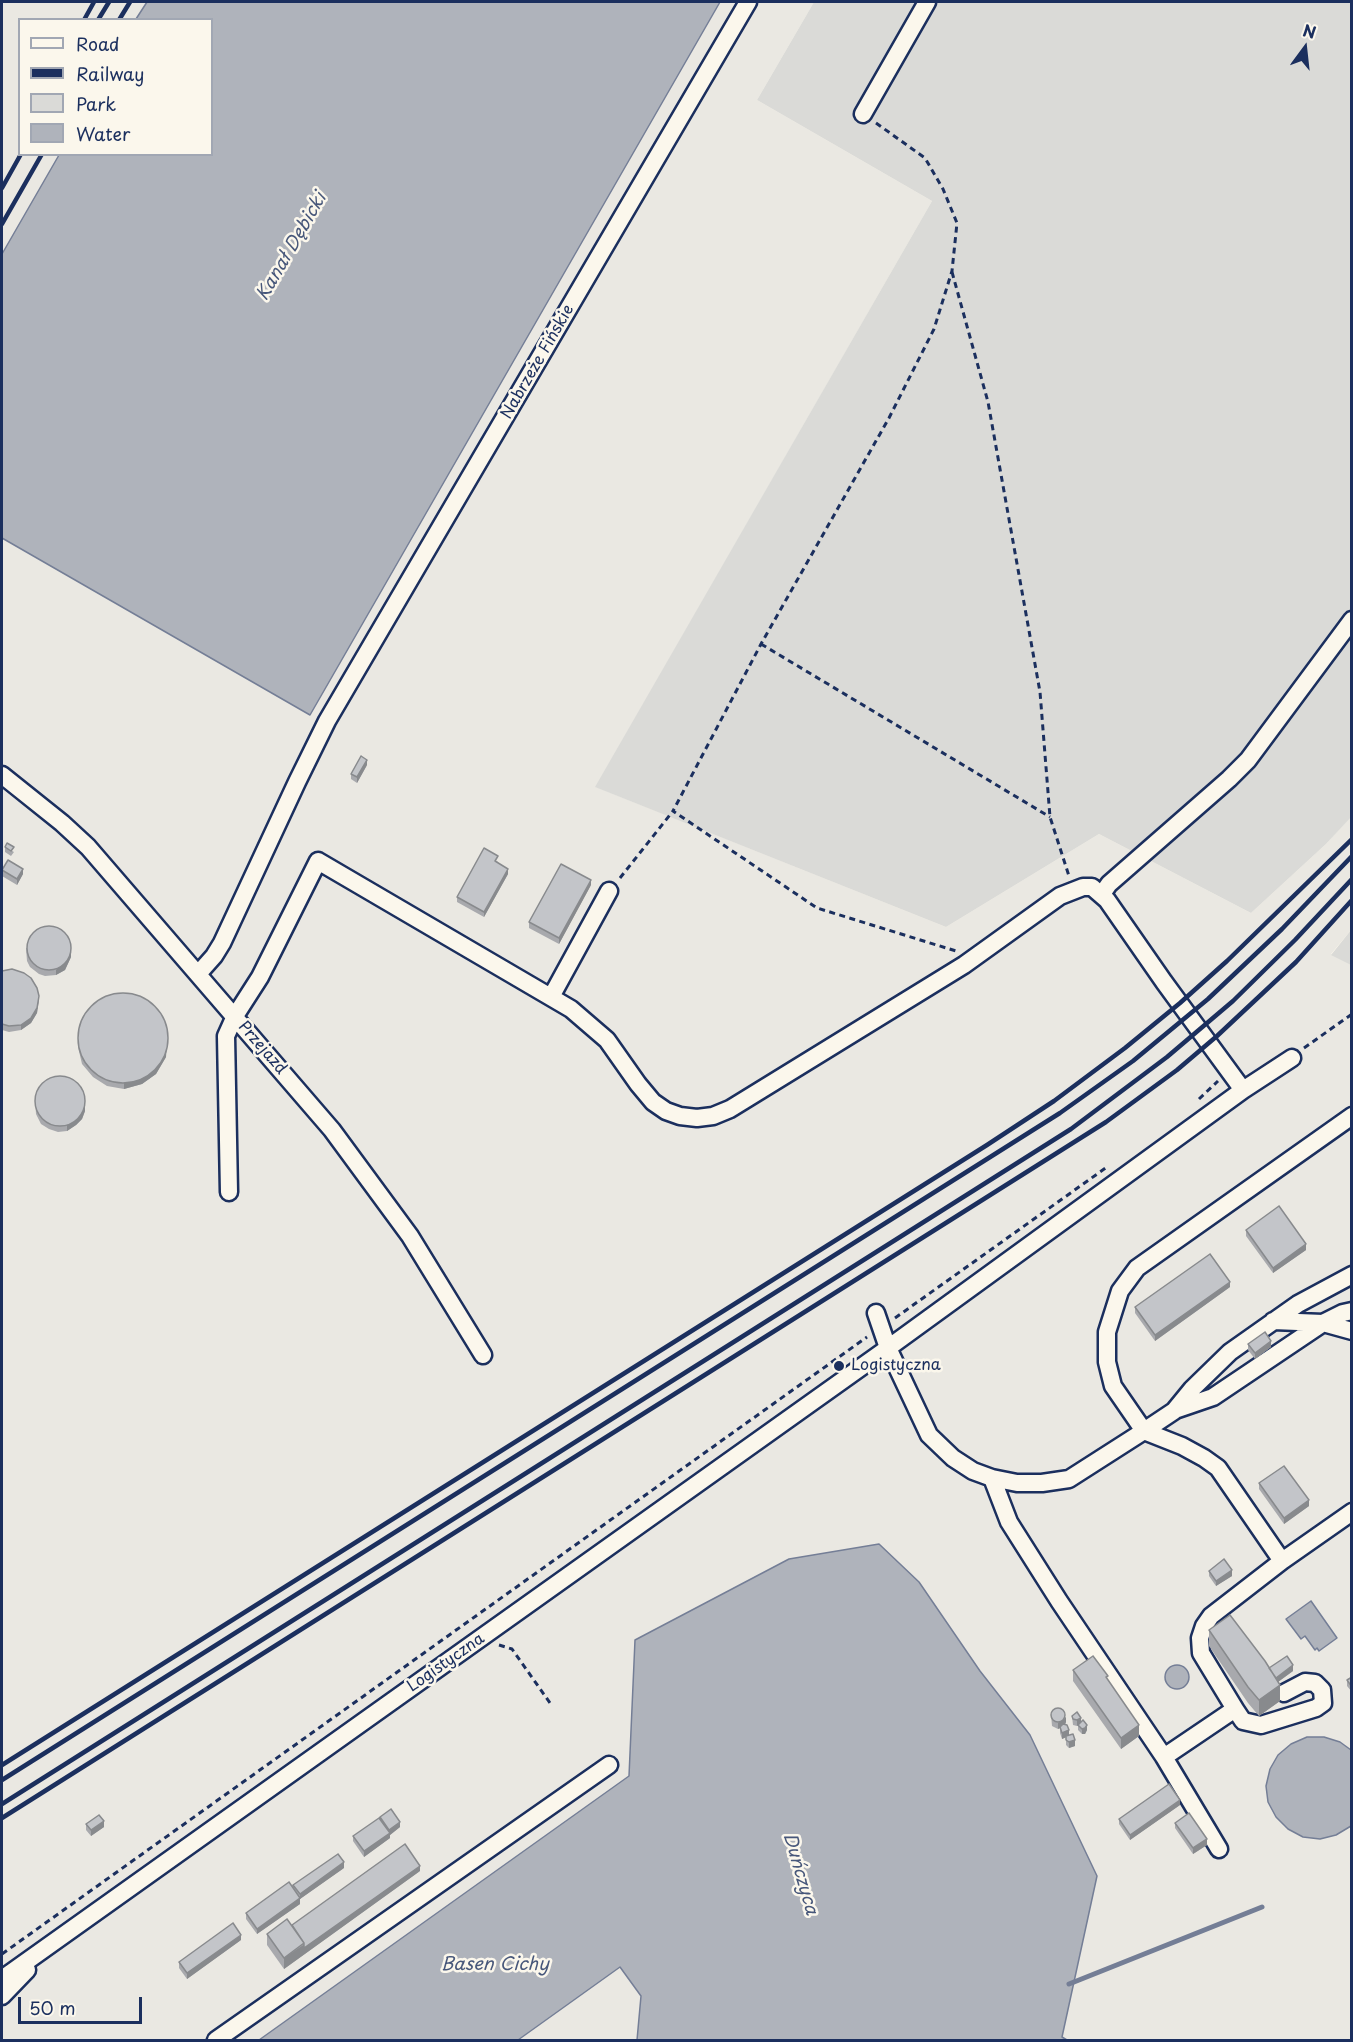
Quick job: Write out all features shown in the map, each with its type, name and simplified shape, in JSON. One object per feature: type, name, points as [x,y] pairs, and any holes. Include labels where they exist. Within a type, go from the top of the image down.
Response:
[{"type":"street","name":"Nabrzeże Fińskie","points":[[198,974],[222,943],[327,721],[748,2]]},
{"type":"street","points":[[862,114],[927,2]]},
{"type":"street","points":[[1101,894],[1109,884],[1244,765],[1352,620]]},
{"type":"street","name":"Przejazd","points":[[2,775],[88,847],[332,1130],[369,1177],[410,1236],[483,1355]]},
{"type":"street","points":[[229,1192],[226,1036],[260,977],[318,861],[570,1009],[607,1040],[653,1102],[666,1111],[680,1116],[697,1118],[713,1116],[730,1110],[975,957],[1060,896],[1083,886],[1092,888],[1101,894],[1243,1090]]},
{"type":"street","points":[[551,997],[609,891]]},
{"type":"street","name":"Logistyczna","points":[[2,1979],[888,1348],[1243,1090],[1292,1058]]},
{"type":"street","points":[[1282,1561],[1218,1468],[1182,1446],[1144,1431],[1113,1386],[1105,1348],[1107,1332],[1116,1303],[1128,1278],[1137,1268],[1352,1116]]},
{"type":"street","points":[[1174,1411],[1213,1367],[1230,1352],[1298,1304],[1352,1275]]},
{"type":"street","points":[[879,1321],[888,1348],[929,1435],[953,1458],[973,1470],[992,1478],[1017,1483],[1042,1483],[1069,1479],[1174,1411],[1219,1394],[1323,1323],[1352,1311]]},
{"type":"street","points":[[1273,1321],[1323,1323],[1352,1331]]},
{"type":"street","points":[[992,1478],[1009,1522],[1164,1757],[1219,1849]]},
{"type":"street","points":[[1284,1693],[1305,1682],[1314,1683],[1322,1690],[1323,1703],[1316,1708],[1261,1725],[1243,1721],[1201,1653],[1200,1638],[1204,1626],[1211,1616],[1282,1561],[1352,1512]]},
{"type":"street","points":[[1164,1757],[1235,1709]]},
{"type":"street","points":[[216,2040],[609,1765]]},
{"type":"street","name":"Logistyczna","points":[[2,1996],[62,1937]]},
{"type":"path","points":[[609,891],[673,811],[761,644],[889,418],[934,329],[952,271],[957,223],[944,189],[925,158],[862,114]]},
{"type":"path","points":[[952,271],[988,402],[1040,692],[1050,817],[1073,890]]},
{"type":"path","points":[[761,644],[1050,817]]},
{"type":"path","points":[[673,811],[817,908],[912,935],[975,957]]},
{"type":"path","points":[[1292,1058],[1352,1014]]},
{"type":"path","points":[[1196,1102],[1230,1073]]},
{"type":"path","points":[[2,1954],[717,1443],[879,1321],[1110,1164]]},
{"type":"path","points":[[462,1626],[474,1643]]},
{"type":"path","points":[[499,1645],[512,1649],[550,1703]]},
{"type":"shaded area","points":[[2,2],[147,2],[137,18],[18,18],[18,156],[58,156],[2,254]]},
{"type":"shaded area","points":[[720,2],[814,2],[757,100],[932,201],[596,787],[946,927],[1099,834],[1251,913],[1326,844],[1351,816],[1351,930],[1331,954],[1352,965],[1351,2040],[1067,2040],[1062,2037],[1097,1876],[1030,1735],[980,1671],[636,1640],[629,1776],[259,2040],[2,2040],[2,538],[310,714]]},
{"type":"shaded area","points":[[620,1967],[641,1996],[637,2040],[518,2040]]},
{"type":"green space","points":[[814,2],[1351,2],[1352,816],[1326,844],[1251,913],[1099,834],[946,927],[595,787],[932,201],[757,100]]},
{"type":"green space","points":[[1351,930],[1351,965],[1331,955]]},
{"type":"water","name":"Kanał Dębicki","points":[[147,2],[720,2],[310,715],[2,538],[2,254],[58,156],[213,156],[213,18],[137,18]]},
{"type":"water","points":[[879,1544],[919,1582],[980,1671],[1030,1735],[1097,1876],[1062,2037],[1067,2040],[637,2040],[641,1996],[620,1967],[518,2040],[259,2040],[629,1776],[635,1640],[789,1559]]},
{"type":"water","points":[[1311,1601],[1337,1638],[1319,1651],[1317,1648],[1315,1650],[1305,1636],[1301,1639],[1286,1619]]},
{"type":"water","points":[[1177,1665],[1185,1669],[1189,1677],[1185,1685],[1177,1689],[1169,1685],[1165,1677],[1169,1669]]},
{"type":"water","points":[[1307,1737],[1324,1737],[1340,1742],[1351,1750],[1351,1826],[1336,1835],[1320,1839],[1303,1837],[1288,1829],[1276,1817],[1268,1802],[1266,1786],[1270,1769],[1278,1755],[1291,1744]]},
{"type":"building","points":[[361,756],[367,760],[357,777],[351,774]]},
{"type":"building","points":[[7,843],[14,847],[11,851],[5,847]]},
{"type":"building","points":[[484,848],[498,856],[495,861],[508,869],[484,912],[457,897]]},
{"type":"building","points":[[8,860],[23,869],[17,879],[2,870]]},
{"type":"building","points":[[561,864],[591,880],[559,938],[529,922]]},
{"type":"building","points":[[49,926],[58,927],[65,932],[70,939],[70,957],[65,964],[58,969],[49,970],[40,969],[33,964],[28,957],[27,948],[28,939],[33,932],[40,927]]},
{"type":"building","points":[[12,969],[31,978],[39,996],[37,1008],[31,1018],[21,1025],[9,1026],[2,1024],[2,971]]},
{"type":"building","points":[[123,993],[148,1001],[160,1013],[168,1038],[160,1063],[148,1075],[123,1083],[98,1075],[86,1063],[78,1038],[86,1013],[98,1001]]},
{"type":"building","points":[[55,1076],[65,1076],[78,1083],[85,1096],[85,1106],[78,1119],[65,1126],[55,1126],[46,1122],[39,1115],[35,1106],[35,1096],[39,1087],[46,1080]]},
{"type":"building","points":[[1279,1206],[1306,1244],[1273,1268],[1246,1230]]},
{"type":"building","points":[[1210,1254],[1230,1282],[1155,1335],[1135,1307]]},
{"type":"building","points":[[1265,1332],[1271,1341],[1255,1353],[1248,1344]]},
{"type":"building","points":[[1284,1466],[1309,1500],[1284,1518],[1259,1483]]},
{"type":"building","points":[[1224,1559],[1232,1570],[1216,1581],[1209,1571]]},
{"type":"building","points":[[1230,1615],[1280,1685],[1259,1700],[1209,1630]]},
{"type":"building","points":[[1093,1656],[1139,1725],[1121,1738],[1073,1670]]},
{"type":"building","points":[[1287,1656],[1293,1665],[1276,1678],[1269,1668]]},
{"type":"building","points":[[1352,1677],[1352,1687],[1347,1680]]},
{"type":"building","points":[[1055,1708],[1061,1708],[1065,1715],[1061,1722],[1055,1722],[1051,1718],[1051,1712]]},
{"type":"building","points":[[1077,1712],[1081,1718],[1073,1719],[1072,1716]]},
{"type":"building","points":[[1083,1720],[1087,1725],[1082,1729],[1078,1725]]},
{"type":"building","points":[[1063,1724],[1067,1725],[1069,1730],[1062,1733],[1060,1727]]},
{"type":"building","points":[[1073,1734],[1075,1740],[1069,1742],[1066,1740],[1066,1736]]},
{"type":"building","points":[[1169,1784],[1180,1800],[1130,1835],[1119,1819]]},
{"type":"building","points":[[391,1809],[400,1822],[389,1830],[380,1817]]},
{"type":"building","points":[[1189,1813],[1207,1839],[1193,1848],[1175,1823]]},
{"type":"building","points":[[99,1815],[104,1821],[91,1830],[86,1824]]},
{"type":"building","points":[[379,1818],[390,1833],[364,1851],[353,1836]]},
{"type":"building","points":[[405,1844],[420,1866],[304,1948],[304,1943],[292,1925]]},
{"type":"building","points":[[338,1854],[344,1862],[300,1894],[293,1885]]},
{"type":"building","points":[[289,1882],[300,1898],[257,1929],[246,1913]]},
{"type":"building","points":[[287,1919],[304,1943],[284,1958],[267,1934]]},
{"type":"building","points":[[233,1923],[241,1935],[187,1973],[179,1962]]},
{"type":"waterway","points":[[1069,1984],[1262,1907]]},
{"type":"railway","points":[[85,18],[94,2]]},
{"type":"railway","points":[[99,18],[109,2]]},
{"type":"railway","points":[[120,18],[130,2]]},
{"type":"railway","points":[[2,188],[20,156]]},
{"type":"railway","points":[[2,224],[41,156]]},
{"type":"railway","points":[[2,1765],[1054,1101],[1180,1003],[1227,961],[1352,839]]},
{"type":"railway","points":[[2,1780],[1060,1113],[1133,1061],[1208,999],[1282,929],[1352,856]]},
{"type":"railway","points":[[2,1804],[1071,1129],[1167,1057],[1233,1001],[1352,879]]},
{"type":"railway","points":[[2,1818],[1106,1122],[1177,1070],[1217,1036],[1296,962],[1352,900]]},
{"type":"place","name":"Logistyczna","points":[[839,1366]]},
{"type":"water label","name":"Duńczyca","points":[[800,1874]]},
{"type":"water label","name":"Basen Cichy","points":[[495,1965]]}]
